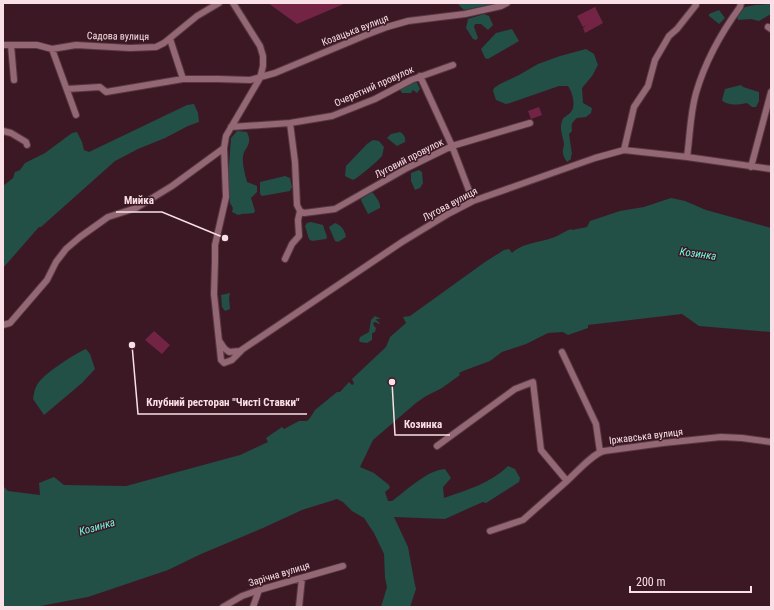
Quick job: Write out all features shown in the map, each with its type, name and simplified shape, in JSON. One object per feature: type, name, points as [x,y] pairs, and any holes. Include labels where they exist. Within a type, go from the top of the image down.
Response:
[{"type":"street","name":"Садова вулиця","points":[[3,45],[37,45],[52,49],[76,45],[130,48],[156,47],[164,44],[197,16],[220,3]]},
{"type":"street","points":[[233,3],[260,46],[263,56],[263,66],[260,78],[226,136],[224,148],[226,197],[215,245],[214,294],[220,342],[229,352],[238,352],[244,349]]},
{"type":"street","name":"Козацька вулиця","points":[[67,89],[100,87],[106,92],[183,79],[218,78],[250,80],[275,73],[366,35],[394,25],[408,21],[465,14],[501,6],[507,3]]},
{"type":"street","points":[[624,150],[634,107],[648,86],[655,60],[669,36],[677,29],[696,4]]},
{"type":"street","points":[[687,157],[696,92],[707,63],[722,31],[739,4]]},
{"type":"street","points":[[170,39],[183,79]]},
{"type":"street","points":[[11,45],[14,80]]},
{"type":"street","points":[[52,49],[76,115]]},
{"type":"street","name":"Очеретний провулок","points":[[231,127],[290,123],[332,116],[420,76],[453,65]]},
{"type":"street","points":[[420,76],[452,146],[473,201]]},
{"type":"street","points":[[751,167],[771,92]]},
{"type":"street","points":[[285,259],[292,244],[299,236],[298,220],[300,211],[297,206],[295,162],[290,123]]},
{"type":"street","name":"Луговий провулок","points":[[300,211],[304,212],[335,209],[407,168],[452,146],[530,123]]},
{"type":"street","points":[[3,131],[11,133],[26,142],[28,145]]},
{"type":"street","points":[[3,325],[10,323],[47,280],[56,262],[66,249],[80,237],[108,217],[136,208],[172,186],[224,148]]},
{"type":"street","name":"Лугова вулиця","points":[[220,342],[221,360],[224,363],[232,360],[244,349],[402,242],[473,201],[595,158],[624,150],[771,169]]},
{"type":"street","points":[[562,352],[596,424],[600,452]]},
{"type":"street","points":[[437,446],[515,389],[533,382],[541,450],[567,481]]},
{"type":"street","name":"Іржавська вулиця","points":[[490,532],[523,520],[600,452],[721,437],[771,442]]},
{"type":"street","name":"Зарічна вулиця","points":[[223,607],[242,596],[259,590],[342,566]]},
{"type":"street","points":[[299,607],[302,578]]},
{"type":"street","points":[[254,607],[259,590]]},
{"type":"shaded area","points":[[268,3],[346,3],[297,24]]},
{"type":"shaded area","points":[[595,7],[603,23],[585,33],[583,28],[587,25],[583,27],[577,16]]},
{"type":"shaded area","points":[[539,107],[542,115],[531,119],[528,111]]},
{"type":"shaded area","points":[[154,331],[170,345],[162,354],[145,340]]},
{"type":"water","points":[[457,3],[498,3],[464,10]]},
{"type":"water","points":[[771,4],[771,14],[759,21],[751,19],[738,20],[737,17],[745,7]]},
{"type":"water","points":[[719,10],[725,18],[719,24],[709,16],[709,14]]},
{"type":"water","points":[[484,14],[489,16],[493,25],[488,30],[481,24],[475,24],[474,27],[478,38],[476,40],[473,39],[466,28],[468,19]]},
{"type":"water","points":[[512,29],[519,41],[488,59],[485,58],[481,49],[496,33]]},
{"type":"water","points":[[586,49],[594,54],[598,65],[592,76],[582,88],[583,103],[592,108],[591,113],[586,117],[577,118],[572,123],[572,131],[569,134],[572,154],[571,159],[567,162],[563,154],[564,144],[561,124],[573,107],[572,95],[568,86],[559,86],[506,104],[496,100],[493,91],[494,88],[500,84],[538,64]]},
{"type":"water","points":[[416,81],[420,89],[417,93],[413,90],[411,93],[402,93],[400,88]]},
{"type":"water","points":[[741,85],[759,92],[759,101],[756,107],[752,107],[747,103],[737,105],[730,104],[722,100],[725,89]]},
{"type":"water","points":[[194,104],[198,113],[199,122],[115,161],[41,227],[39,227],[3,268],[3,186],[13,178],[15,172],[20,170],[25,163],[45,153],[72,133],[77,132],[84,150],[89,152],[187,105]]},
{"type":"water","points":[[237,131],[247,132],[249,136],[249,143],[243,156],[243,166],[247,182],[257,186],[257,192],[251,198],[255,211],[254,213],[238,215],[232,212],[233,208],[230,203],[228,179],[231,138]]},
{"type":"water","points":[[400,132],[404,136],[405,142],[397,146],[387,138],[391,134]]},
{"type":"water","points":[[373,140],[379,141],[384,147],[382,156],[355,179],[353,180],[345,176],[346,166],[367,144]]},
{"type":"water","points":[[419,170],[422,172],[423,183],[420,188],[415,190],[411,181],[411,173]]},
{"type":"water","points":[[285,176],[290,178],[292,187],[290,191],[262,196],[260,194],[260,182]]},
{"type":"water","points":[[373,193],[378,200],[380,208],[368,214],[361,199]]},
{"type":"water","points":[[671,198],[685,201],[706,210],[771,228],[771,332],[699,326],[682,314],[588,325],[588,328],[568,335],[563,332],[548,333],[526,344],[502,352],[490,361],[459,373],[460,375],[442,388],[416,403],[373,440],[360,467],[374,473],[389,485],[390,488],[385,492],[388,501],[392,501],[424,477],[438,470],[445,469],[451,478],[443,487],[444,498],[470,489],[494,477],[508,466],[515,469],[520,478],[519,482],[486,503],[483,502],[445,519],[394,517],[408,547],[416,589],[410,607],[381,607],[387,587],[384,554],[374,533],[364,518],[337,499],[302,510],[168,570],[88,597],[35,607],[3,607],[3,486],[8,491],[40,495],[39,483],[54,477],[64,485],[126,486],[240,455],[268,442],[266,438],[282,427],[284,429],[299,421],[307,421],[315,410],[337,392],[340,392],[349,382],[352,385],[354,384],[352,379],[386,347],[390,337],[406,323],[403,317],[410,316],[504,250],[509,249],[512,253],[516,249],[557,236],[571,229],[587,227],[590,221],[620,211],[644,207]]},
{"type":"water","points":[[311,222],[323,225],[327,237],[326,239],[312,241],[309,239],[305,226],[307,223]]},
{"type":"water","points":[[335,223],[342,228],[346,237],[338,242],[335,241],[329,227]]},
{"type":"water","points":[[230,293],[230,309],[225,311],[222,307],[221,295]]},
{"type":"water","points":[[375,316],[381,319],[376,319],[380,323],[379,324],[375,322],[373,323],[376,328],[375,332],[372,333],[372,340],[367,343],[360,342],[360,337],[369,332],[371,320]]},
{"type":"water","points":[[86,349],[90,354],[95,369],[82,383],[44,415],[33,399],[39,382],[58,365]]},
{"type":"place","name":"Мийка","points":[[225,238]]},
{"type":"place","name":"Клубний ресторан \"Чисті Ставки\"","points":[[132,345]]},
{"type":"place","name":"Козинка","points":[[392,382]]}]
